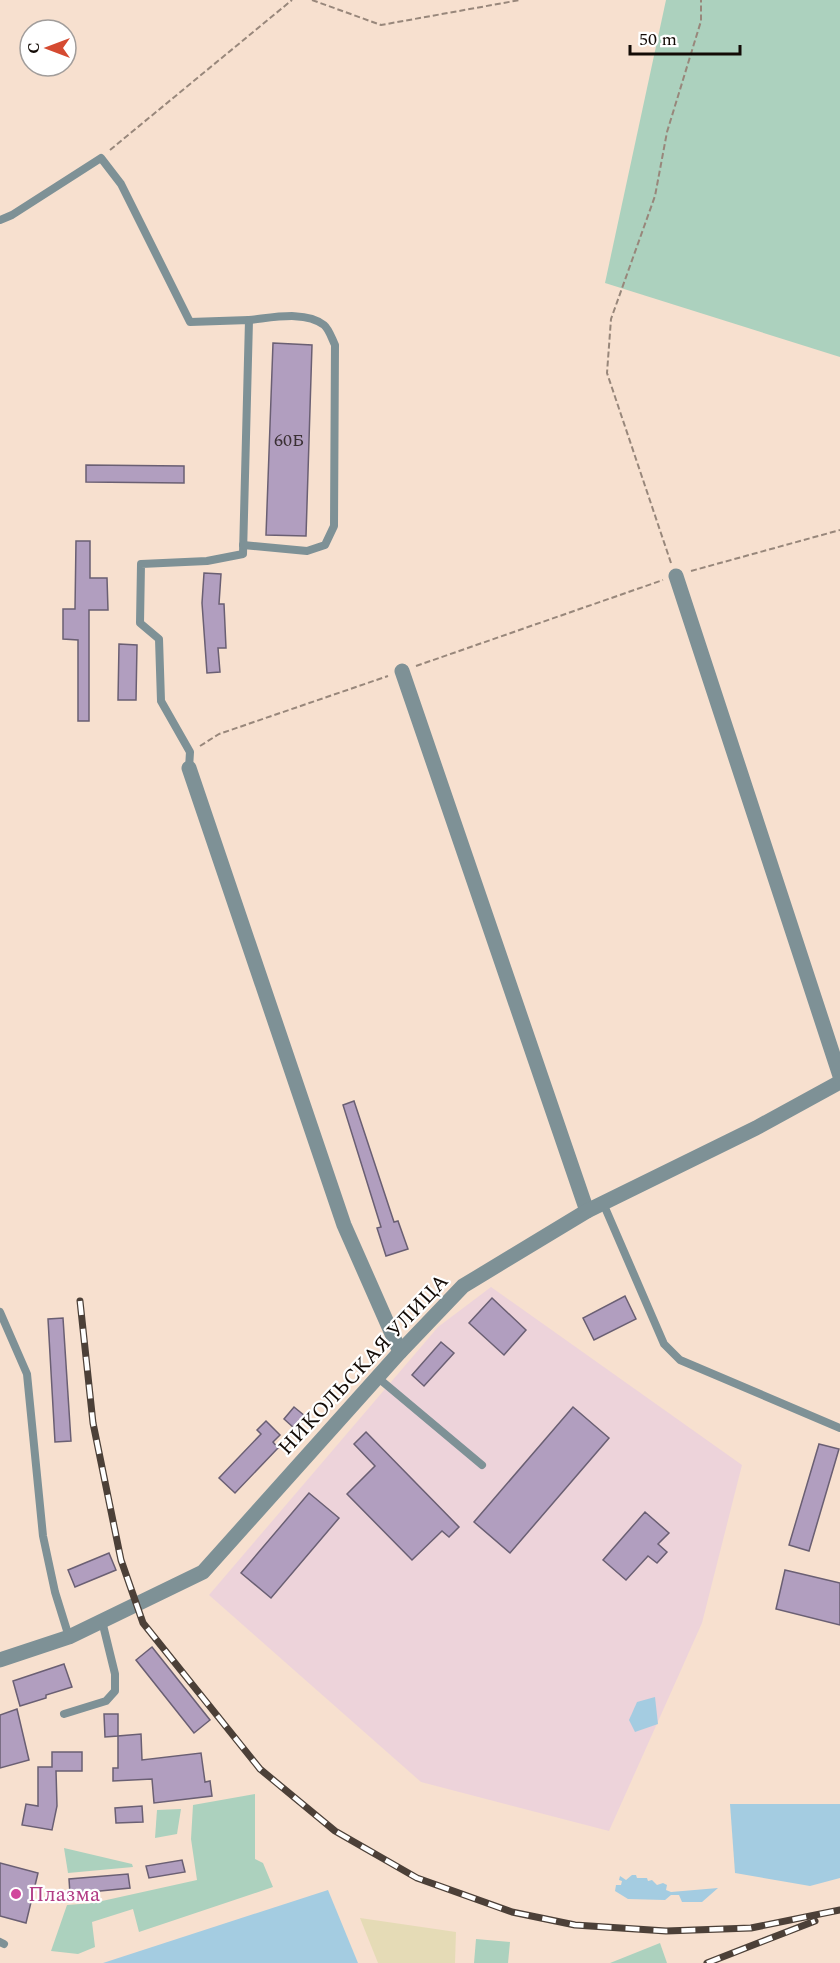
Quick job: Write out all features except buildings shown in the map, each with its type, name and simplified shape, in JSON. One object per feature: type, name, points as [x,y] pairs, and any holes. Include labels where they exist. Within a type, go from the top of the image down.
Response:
[{"type":"street","points":[[676,576],[840,1076]]},
{"type":"street","points":[[402,671],[586,1211]]},
{"type":"street","points":[[189,768],[344,1225],[400,1352]]},
{"type":"street","name":"НИКОЛЬСКАЯ УЛИЦА","points":[[0,1659],[69,1637],[203,1572],[377,1377],[463,1286],[586,1211],[756,1128],[840,1082]]},
{"type":"lane","points":[[0,220],[12,215],[101,158],[121,184],[190,322],[297,317],[314,318],[326,326],[335,345],[334,526],[325,545],[307,551],[243,545]]},
{"type":"lane","points":[[189,768],[190,752],[161,701],[159,639],[140,623],[141,564],[207,561],[243,554],[249,320]]},
{"type":"lane","points":[[603,1203],[664,1344],[680,1360],[840,1428]]},
{"type":"lane","points":[[0,1312],[27,1374],[43,1536],[55,1592],[69,1637]]},
{"type":"lane","points":[[377,1377],[482,1465]]},
{"type":"lane","points":[[64,1714],[106,1701],[115,1691],[115,1674],[102,1621]]},
{"type":"path","points":[[101,158],[292,0]]},
{"type":"path","points":[[312,0],[381,25],[520,0]]},
{"type":"path","points":[[676,576],[607,373],[611,319],[656,196],[667,132],[701,21],[701,0]]},
{"type":"path","points":[[190,752],[219,735],[676,576],[840,530]]},
{"type":"shaded area","points":[[491,1287],[742,1465],[702,1623],[609,1831],[421,1782],[209,1595],[438,1327]]},
{"type":"green space","points":[[666,0],[840,0],[840,357],[605,283]]},
{"type":"green space","points":[[255,1794],[255,1859],[263,1863],[273,1887],[139,1932],[133,1909],[92,1922],[95,1947],[78,1954],[51,1951],[67,1905],[93,1903],[197,1880],[191,1839],[193,1805]]},
{"type":"green space","points":[[181,1809],[177,1834],[155,1838],[157,1810]]},
{"type":"green space","points":[[64,1848],[132,1864],[133,1867],[68,1873]]},
{"type":"green space","points":[[476,1939],[510,1942],[508,1963],[474,1963]]},
{"type":"green space","points":[[660,1943],[667,1963],[610,1963]]},
{"type":"sand","points":[[360,1918],[456,1932],[455,1963],[378,1963]]},
{"type":"water","points":[[655,1697],[658,1724],[635,1732],[629,1720],[637,1702]]},
{"type":"water","points":[[730,1804],[840,1804],[840,1878],[810,1886],[735,1873]]},
{"type":"water","points":[[636,1875],[637,1878],[647,1878],[648,1881],[652,1880],[657,1885],[663,1883],[667,1885],[666,1890],[671,1892],[718,1888],[702,1902],[682,1902],[679,1895],[671,1895],[665,1900],[628,1899],[615,1891],[616,1885],[621,1885],[620,1876],[626,1880]]},
{"type":"water","points":[[328,1890],[358,1963],[103,1963]]},
{"type":"railway","points":[[80,1301],[93,1423],[121,1560],[143,1623],[260,1769],[335,1831],[417,1878],[512,1912],[575,1925],[666,1931],[751,1928],[840,1910]]},
{"type":"railway","points":[[707,1963],[815,1921]]},
{"type":"place","name":"Плазма","points":[[16,1894]]}]
